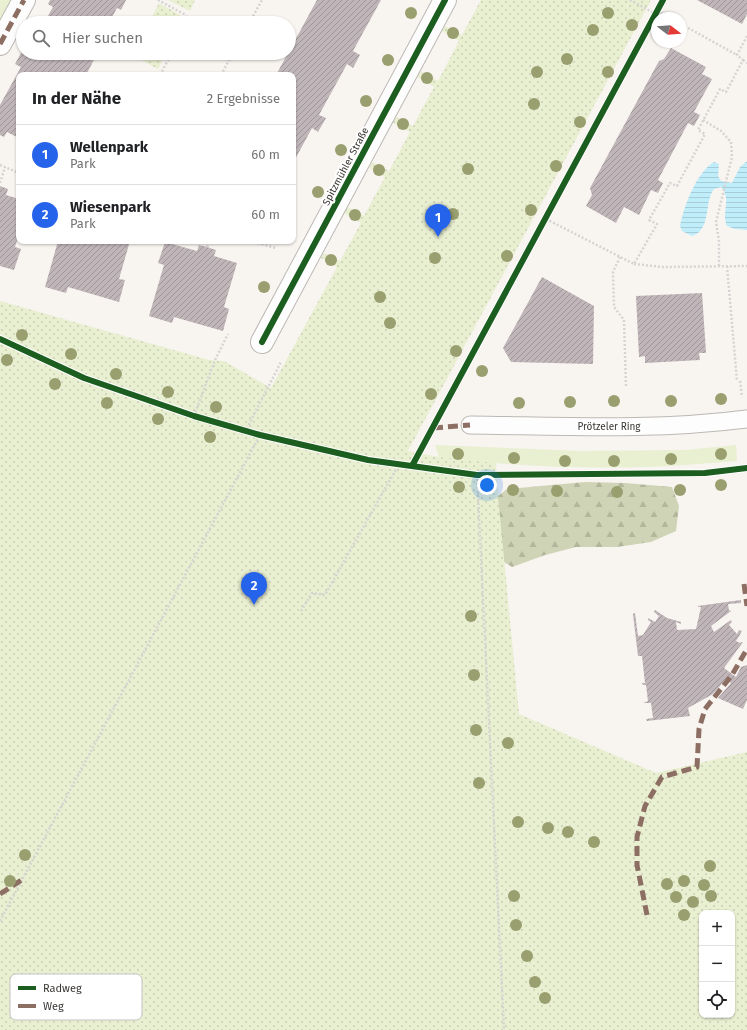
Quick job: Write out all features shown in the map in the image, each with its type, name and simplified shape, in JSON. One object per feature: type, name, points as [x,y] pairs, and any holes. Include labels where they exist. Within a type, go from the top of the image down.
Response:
[{"type":"street","points":[[0,44],[24,0]]},
{"type":"street","name":"Spitzmühler Straße","points":[[262,342],[445,0]]},
{"type":"lane","name":"Prötzeler Ring","points":[[470,425],[630,427],[695,425],[747,419]]},
{"type":"path","points":[[158,0],[185,16]]},
{"type":"path","points":[[253,16],[262,0]]},
{"type":"path","points":[[630,0],[656,12]]},
{"type":"path","points":[[687,27],[737,55],[747,63]]},
{"type":"path","points":[[737,55],[747,36]]},
{"type":"path","points":[[162,72],[168,60]]},
{"type":"path","points":[[224,72],[230,60]]},
{"type":"path","points":[[634,264],[657,224],[649,220],[670,183],[676,186],[705,134],[698,130],[703,120],[720,89],[726,92],[743,60]]},
{"type":"path","points":[[703,120],[721,131],[731,142],[732,156],[729,175],[721,198],[716,222],[719,266]]},
{"type":"path","points":[[0,165],[16,172]]},
{"type":"path","points":[[0,183],[5,167]]},
{"type":"path","points":[[546,219],[634,264],[663,267],[747,266]]},
{"type":"path","points":[[261,244],[276,248]]},
{"type":"path","points":[[620,257],[613,272],[614,307],[624,320],[626,387]]},
{"type":"path","points":[[727,266],[736,381]]},
{"type":"path","points":[[194,416],[215,360],[228,334]]},
{"type":"path","points":[[245,432],[269,384]]},
{"type":"path","points":[[0,921],[260,436]]},
{"type":"path","points":[[301,611],[312,594],[325,595],[399,464]]},
{"type":"path","points":[[477,475],[504,1030]]},
{"type":"green space","points":[[0,0],[13,0],[0,24]]},
{"type":"green space","points":[[168,0],[195,0],[190,11]]},
{"type":"green space","points":[[481,0],[651,0],[408,451],[439,457],[496,463],[519,714],[656,773],[747,752],[747,1030],[0,1030],[0,301],[209,360],[224,361],[271,388],[337,267],[320,257],[323,253],[340,261],[361,223],[344,213],[348,207],[364,216],[385,177],[369,168],[372,162],[389,171],[410,132],[393,123],[396,117],[413,126],[434,87],[417,77],[421,71],[438,81],[459,41],[442,31],[445,26],[462,35]]},
{"type":"green space","points":[[159,3],[180,16],[152,16]]},
{"type":"green space","points":[[141,60],[162,60],[158,69]]},
{"type":"green space","points":[[435,445],[581,451],[685,450],[736,445],[737,461],[646,467],[594,468],[542,466],[490,463],[439,457]]},
{"type":"green space","points":[[585,482],[625,483],[672,487],[679,506],[676,531],[651,542],[617,547],[576,547],[545,555],[512,567],[496,557],[492,516],[498,496],[507,489]]},
{"type":"water","points":[[747,161],[747,230],[735,229],[727,226],[725,221],[726,196],[721,187],[714,189],[712,193],[706,220],[701,230],[692,236],[682,231],[680,226],[684,209],[696,182],[708,167],[714,162],[719,164],[718,176],[721,181],[732,183],[740,167]]},
{"type":"building","points":[[50,0],[126,0],[121,10],[117,8],[113,16],[48,16],[53,7],[48,4]]},
{"type":"building","points":[[317,0],[381,0],[353,51],[360,55],[353,68],[347,64],[319,115],[326,118],[318,132],[312,128],[296,157],[296,72],[278,72],[284,60],[296,60],[296,38]]},
{"type":"building","points":[[697,0],[747,0],[747,14],[742,24]]},
{"type":"building","points":[[671,48],[706,67],[702,74],[712,79],[694,112],[700,115],[694,126],[688,123],[658,180],[663,183],[658,193],[651,190],[639,215],[624,207],[616,223],[586,206],[592,195],[590,188],[659,61],[664,59]]},
{"type":"building","points":[[17,60],[94,60],[88,72],[18,72],[21,67],[15,64]]},
{"type":"building","points":[[16,76],[16,136],[7,132],[4,137],[0,135],[0,105]]},
{"type":"building","points":[[0,186],[8,189],[6,195],[16,198],[15,247],[21,249],[14,270],[0,266]]},
{"type":"building","points":[[57,244],[129,244],[119,279],[125,280],[119,302],[68,287],[66,293],[45,287]]},
{"type":"building","points":[[164,244],[172,244],[197,251],[199,245],[207,247],[216,250],[214,256],[237,263],[224,307],[229,309],[223,331],[174,317],[172,323],[149,316],[164,265],[158,263]]},
{"type":"building","points":[[542,277],[594,306],[593,364],[511,362],[503,348]]},
{"type":"building","points":[[702,293],[706,353],[699,353],[700,360],[645,363],[645,356],[639,357],[636,296]]},
{"type":"building","points":[[741,600],[741,603],[728,604],[729,611],[731,611],[711,626],[714,632],[731,620],[732,622],[729,625],[737,634],[739,630],[742,631],[736,641],[740,643],[743,642],[724,668],[736,677],[741,667],[747,665],[747,700],[743,709],[718,698],[731,683],[726,679],[713,694],[688,708],[690,716],[647,721],[646,719],[653,718],[651,703],[643,703],[648,701],[646,685],[643,685],[642,683],[645,683],[642,656],[638,656],[633,614],[635,613],[638,636],[643,635],[651,622],[648,618],[655,622],[659,616],[654,612],[655,610],[667,618],[681,622],[681,624],[676,622],[677,630],[696,629],[701,607],[698,606]]},
{"type":"marked path","points":[[0,44],[24,0]]},
{"type":"marked path","points":[[433,428],[470,425]]},
{"type":"marked path","points":[[744,584],[747,606]]},
{"type":"marked path","points":[[647,915],[637,865],[637,837],[645,806],[662,777],[697,767],[699,729],[705,709],[732,675],[747,649]]},
{"type":"marked path","points":[[0,894],[23,879]]},
{"type":"cycle path","points":[[262,342],[445,0]]},
{"type":"cycle path","points":[[412,466],[663,0]]},
{"type":"cycle path","points":[[0,339],[84,378],[194,416],[260,435],[368,460],[477,475],[705,473],[747,468]]},
{"type":"place","name":"Wellenpark","points":[[438,237]]},
{"type":"place","name":"Wiesenpark","points":[[254,605]]}]
